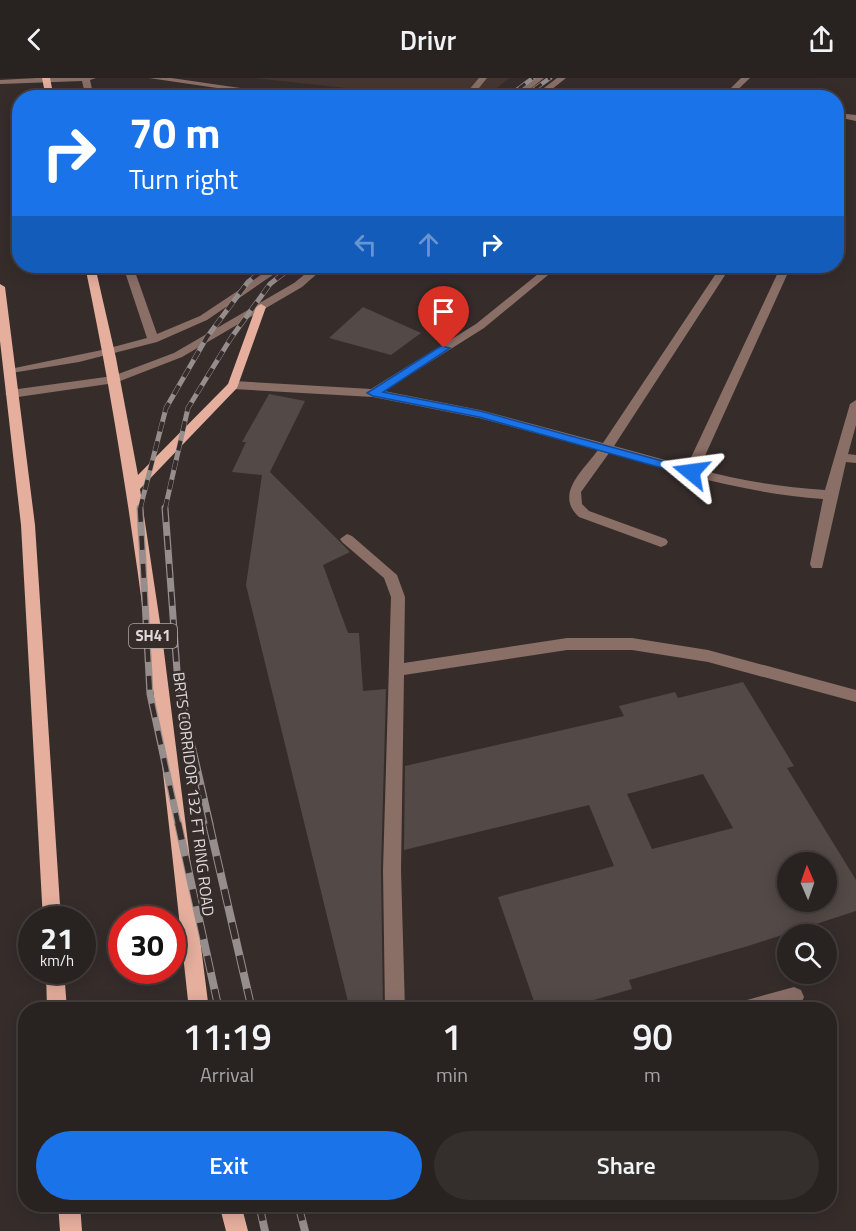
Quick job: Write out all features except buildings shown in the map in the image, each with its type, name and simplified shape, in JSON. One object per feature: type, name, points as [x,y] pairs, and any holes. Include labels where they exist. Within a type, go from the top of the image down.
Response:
[{"type":"main road","name":"BRTS CORRIDOR 132 FT RING ROAD","points":[[92,273],[110,352],[135,486],[198,1002]]},
{"type":"main road","points":[[0,286],[10,394],[28,525],[51,906]]},
{"type":"main road","points":[[135,486],[234,385],[261,306]]},
{"type":"main road","points":[[56,984],[57,1002]]},
{"type":"main road","points":[[70,1212],[71,1231]]},
{"type":"main road","points":[[232,1212],[237,1231]]},
{"type":"street","points":[[0,82],[87,78]]},
{"type":"street","points":[[153,78],[245,90]]},
{"type":"street","points":[[473,90],[483,78]]},
{"type":"street","points":[[524,90],[540,78]]},
{"type":"street","points":[[546,90],[562,78]]},
{"type":"street","points":[[733,90],[746,78]]},
{"type":"street","points":[[130,273],[153,340]]},
{"type":"street","points":[[9,372],[110,352],[153,340],[195,323],[270,273]]},
{"type":"street","points":[[10,394],[115,379],[178,355],[298,285],[313,273]]},
{"type":"street","points":[[373,393],[480,326],[545,273]]},
{"type":"street","points":[[661,542],[584,514],[576,507],[573,499],[575,492],[721,273]]},
{"type":"street","points":[[691,472],[783,273]]},
{"type":"street","points":[[234,385],[373,393],[471,412],[759,489],[830,495]]},
{"type":"street","points":[[818,564],[830,495],[856,404]]},
{"type":"street","points":[[840,457],[856,459]]},
{"type":"street","points":[[347,539],[390,575],[398,597],[392,870],[395,1002]]},
{"type":"street","points":[[398,670],[504,651],[567,644],[632,644],[708,656],[856,696]]},
{"type":"street","points":[[774,1002],[794,996]]},
{"type":"shaded area","points":[[254,78],[509,78],[495,90],[363,90]]},
{"type":"railway","points":[[517,90],[533,78]]},
{"type":"railway","points":[[533,90],[550,78]]},
{"type":"railway","points":[[140,509],[166,408],[207,337],[248,282],[260,273]]},
{"type":"railway","points":[[165,509],[188,408],[231,338],[270,284],[284,273]]},
{"type":"railway","points":[[140,509],[150,694],[178,824]]},
{"type":"railway","points":[[165,509],[178,684],[210,824]]},
{"type":"railway","points":[[178,823],[217,1002]]},
{"type":"railway","points":[[209,823],[250,1002]]},
{"type":"railway","points":[[261,1212],[265,1231]]},
{"type":"railway","points":[[300,1212],[305,1231]]},
{"type":"route","points":[[444,348],[373,393],[420,400],[480,414],[691,472]]}]
